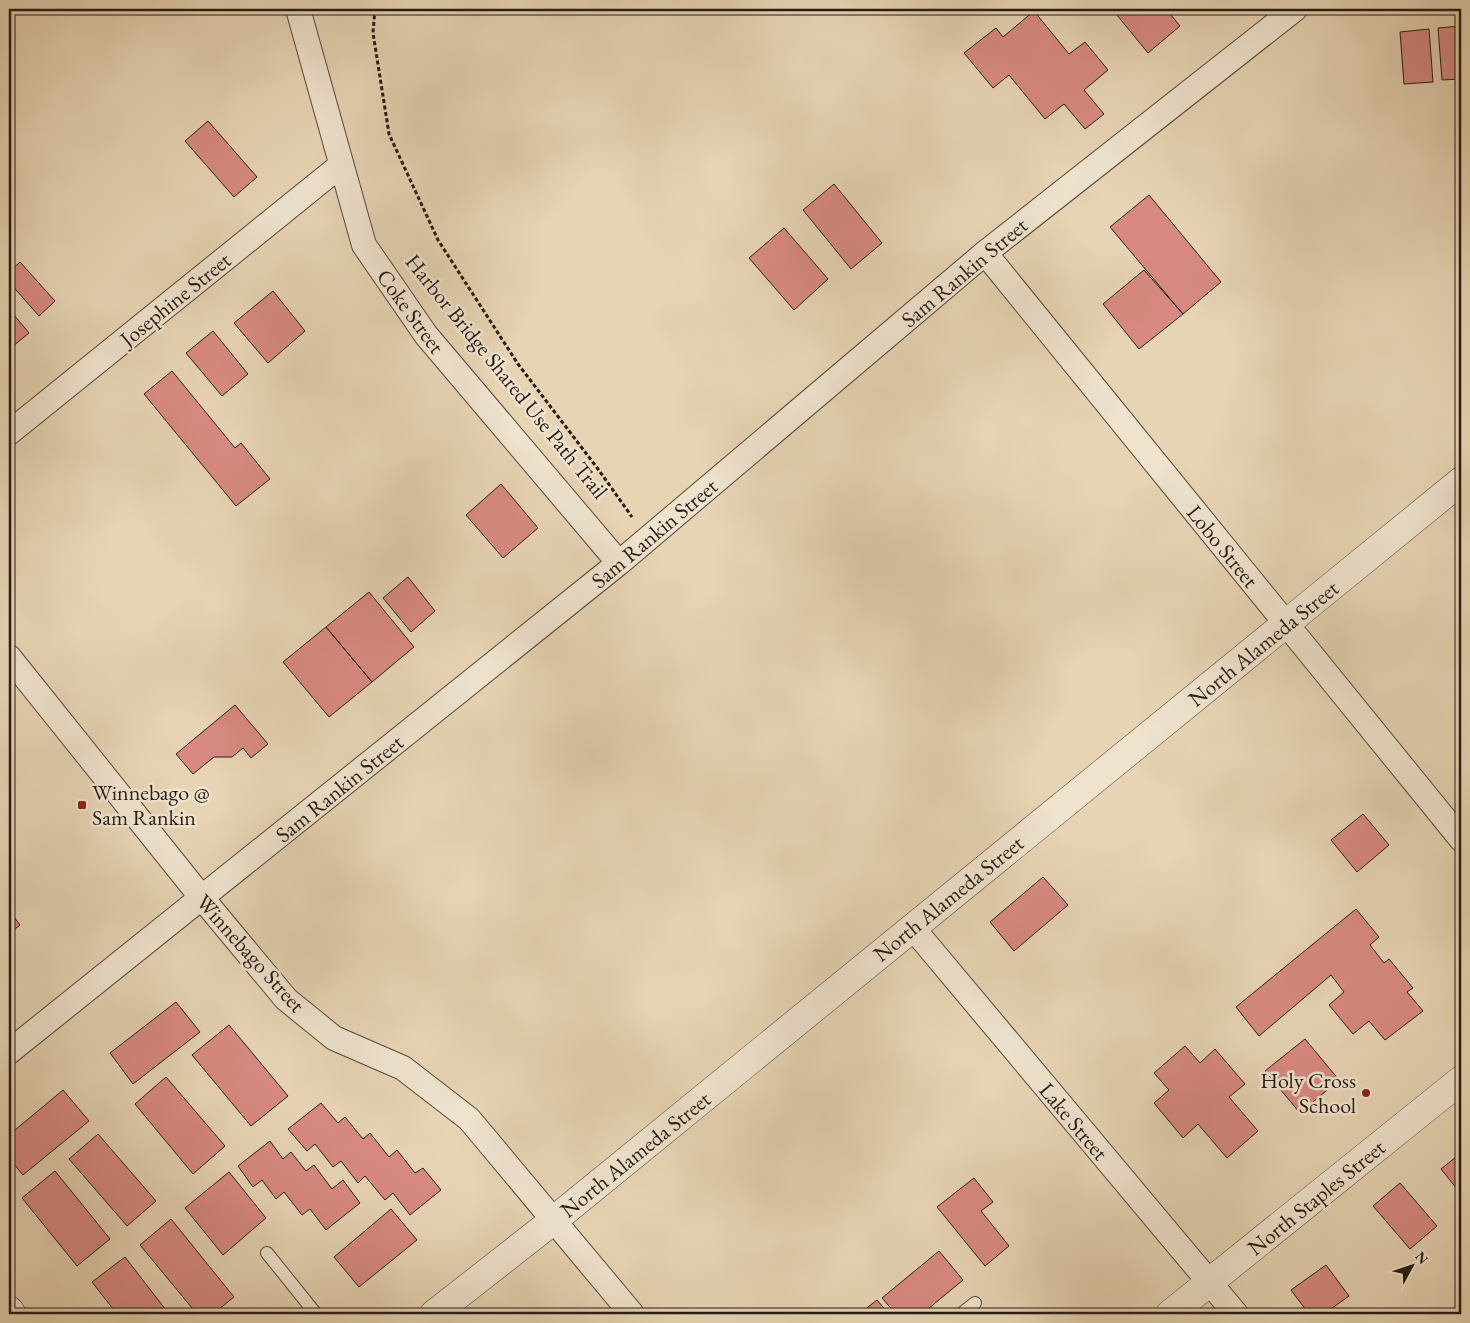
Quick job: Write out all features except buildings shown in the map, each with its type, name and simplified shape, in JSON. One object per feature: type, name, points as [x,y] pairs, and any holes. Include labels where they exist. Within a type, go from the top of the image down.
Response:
[{"type":"street","name":"Coke Street","points":[[298,9],[364,245],[421,327],[619,563]]},
{"type":"street","name":"Sam Rankin Street","points":[[9,1052],[619,563],[985,253],[1295,9]]},
{"type":"street","name":"Josephine Street","points":[[9,433],[341,165]]},
{"type":"street","name":"Lobo Street","points":[[985,253],[1461,839]]},
{"type":"street","name":"North Alameda Street","points":[[434,1314],[554,1220],[1461,481]]},
{"type":"street","name":"Winnebago Street","points":[[9,657],[202,898],[286,998],[334,1038],[403,1068],[469,1119],[632,1314]]},
{"type":"street","name":"Lake Street","points":[[912,927],[1236,1314]]},
{"type":"street","name":"North Staples Street","points":[[1170,1314],[1461,1080]]},
{"type":"street","points":[[9,1310],[12,1314]]},
{"type":"lane","points":[[267,1253],[316,1314]]},
{"type":"lane","points":[[961,1314],[975,1303]]},
{"type":"path","name":"Harbor Bridge Shared Use Path Trail","points":[[375,9],[373,33],[389,134],[438,240],[518,364],[598,469],[648,539]]},
{"type":"place","name":"Winnebago @ Sam Rankin","points":[[82,805]]},
{"type":"place","name":"Holy Cross School","points":[[1366,1093]]}]
